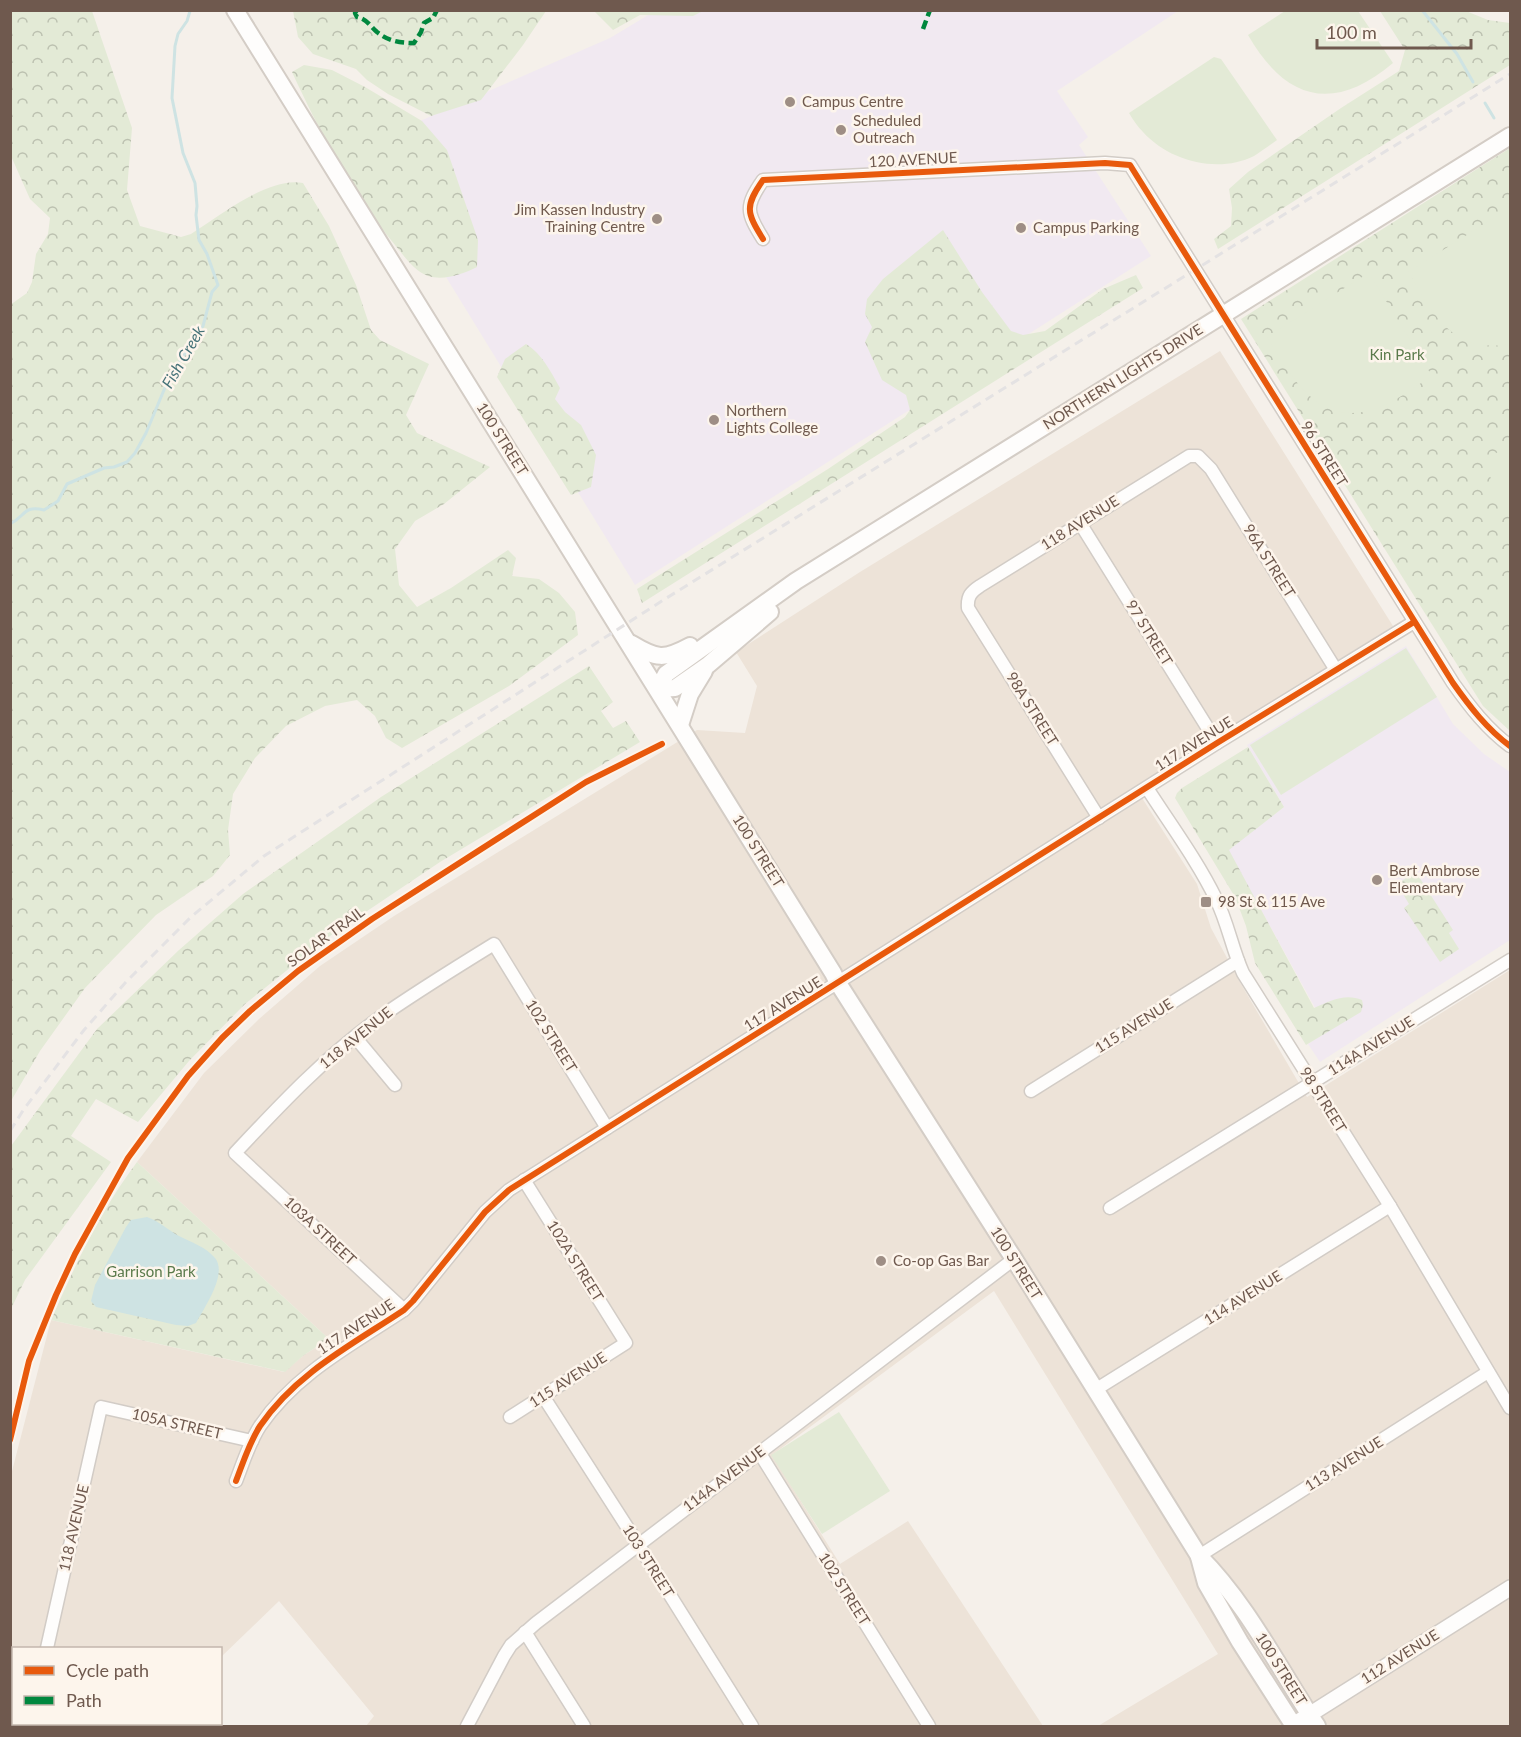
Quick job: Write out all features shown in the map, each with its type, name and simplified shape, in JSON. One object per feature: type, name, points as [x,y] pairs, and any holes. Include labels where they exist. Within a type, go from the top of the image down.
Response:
[{"type":"main road","name":"100 STREET","points":[[235,10],[680,724],[838,983],[1199,1556],[1218,1575],[1258,1631],[1313,1721]]},
{"type":"main road","name":"NORTHERN LIGHTS DRIVE","points":[[658,689],[666,674],[796,581],[1510,136]]},
{"type":"main road","name":"NORTHERN LIGHTS DRIVE","points":[[658,689],[675,688],[708,665],[768,613],[858,543]]},
{"type":"main road","points":[[628,642],[648,654],[663,657],[674,655],[755,610]]},
{"type":"main road","points":[[680,724],[690,694],[708,665]]},
{"type":"main road","name":"100 STREET","points":[[1199,1556],[1206,1583],[1292,1726]]},
{"type":"street","name":"120 AVENUE","points":[[763,239],[750,215],[751,198],[763,180],[1105,163],[1130,165]]},
{"type":"street","name":"96 STREET","points":[[1130,165],[1414,622],[1472,709],[1488,728],[1510,746]]},
{"type":"street","name":"118 AVENUE","points":[[968,599],[972,591],[1080,523],[1180,461],[1189,456],[1198,456]]},
{"type":"street","name":"96A STREET","points":[[1198,456],[1211,469],[1336,669]]},
{"type":"street","name":"97 STREET","points":[[1080,523],[1217,743]]},
{"type":"street","name":"98A STREET","points":[[968,599],[968,608],[1100,818]]},
{"type":"street","name":"117 AVENUE","points":[[236,1481],[252,1441],[276,1406],[310,1372],[404,1310],[424,1290],[484,1212],[498,1198],[1217,743],[1414,622]]},
{"type":"street","name":"98 STREET","points":[[1147,788],[1216,898],[1233,940],[1238,962],[1390,1206],[1510,1408]]},
{"type":"street","name":"118 AVENUE","points":[[235,1152],[305,1080],[378,1018],[494,944]]},
{"type":"street","name":"102 STREET","points":[[494,944],[607,1128]]},
{"type":"street","name":"114A AVENUE","points":[[1110,1208],[1510,960]]},
{"type":"street","name":"115 AVENUE","points":[[1031,1091],[1238,962]]},
{"type":"street","points":[[355,1037],[395,1085]]},
{"type":"street","name":"103A STREET","points":[[235,1152],[404,1310]]},
{"type":"street","name":"102A STREET","points":[[524,1180],[626,1343]]},
{"type":"street","name":"114 AVENUE","points":[[1095,1390],[1390,1206]]},
{"type":"street","name":"114A AVENUE","points":[[467,1726],[504,1656],[511,1645],[525,1632],[1014,1259]]},
{"type":"street","name":"115 AVENUE","points":[[510,1417],[626,1343]]},
{"type":"street","name":"113 AVENUE","points":[[1199,1556],[1488,1372]]},
{"type":"street","name":"103 STREET","points":[[543,1396],[752,1726]]},
{"type":"street","name":"118 AVENUE","points":[[47,1647],[101,1407]]},
{"type":"street","name":"105A STREET","points":[[101,1407],[252,1441]]},
{"type":"street","name":"102 STREET","points":[[759,1452],[925,1725]]},
{"type":"street","name":"112 AVENUE","points":[[1292,1726],[1313,1721],[1510,1588]]},
{"type":"street","points":[[525,1632],[584,1726]]},
{"type":"shaded area","name":"Northern Lights College","points":[[655,11],[1178,11],[1057,91],[1088,137],[1079,145],[1151,256],[635,585],[365,145],[610,38]]},
{"type":"shaded area","points":[[1220,351],[1393,626],[1135,787],[1197,884],[1211,928],[1307,1097],[1510,970],[1510,1726],[1098,1726],[1218,1654],[994,1291],[772,1455],[840,1564],[908,1521],[1043,1726],[366,1726],[374,1716],[279,1601],[222,1656],[222,1647],[12,1647],[12,1691],[11,1475],[51,1320],[284,1372],[304,1355],[329,1339],[137,1162],[204,1073],[259,1019],[320,966],[394,916],[697,730],[745,733],[757,686],[736,652],[860,572]]},
{"type":"shaded area","name":"Bert Ambrose Elementary","points":[[1406,646],[1453,724],[1484,754],[1510,772],[1510,940],[1320,1062],[1308,1044],[1328,1031],[1228,850],[1284,807],[1247,745]]},
{"type":"shaded area","points":[[147,1217],[198,1245],[215,1258],[219,1273],[217,1282],[196,1323],[188,1326],[176,1325],[96,1307],[91,1301],[95,1285],[126,1227],[131,1220]]},
{"type":"green space","points":[[11,10],[92,11],[132,128],[127,190],[140,226],[181,237],[191,234],[260,191],[290,182],[303,183],[329,226],[356,285],[371,330],[380,340],[429,364],[406,415],[417,433],[490,467],[444,504],[415,521],[395,549],[399,585],[417,607],[451,588],[508,550],[516,558],[512,576],[539,579],[559,593],[575,612],[578,635],[509,686],[402,748],[386,738],[375,716],[357,700],[325,706],[286,726],[255,758],[233,794],[228,830],[230,855],[213,876],[156,915],[85,988],[40,1051],[11,1101],[10,305],[27,293],[32,282],[36,254],[48,234],[50,218],[30,199],[11,156]]},
{"type":"green space","points":[[293,10],[546,11],[481,100],[431,116],[388,94],[367,80],[356,69],[313,54],[298,37]]},
{"type":"green space","points":[[594,11],[703,11],[693,16],[640,15],[613,30]]},
{"type":"green space","points":[[1285,11],[1358,11],[1393,63],[1371,79],[1351,89],[1331,94],[1313,92],[1295,86],[1278,74],[1248,35]]},
{"type":"green space","points":[[1380,11],[1466,11],[1488,20],[1510,23],[1510,65],[1218,249],[1214,239],[1231,226],[1232,208],[1229,189],[1248,172],[1399,71],[1405,50]]},
{"type":"green space","points":[[1214,57],[1221,59],[1277,140],[1254,156],[1225,164],[1195,162],[1166,151],[1139,128],[1129,113]]},
{"type":"green space","points":[[304,65],[332,70],[365,87],[422,121],[447,150],[478,240],[477,267],[440,278],[418,271],[406,259],[365,205],[314,117],[292,72]]},
{"type":"green space","name":"Kin Park","points":[[1510,148],[1510,731],[1483,706],[1241,319]]},
{"type":"green space","points":[[1505,211],[1510,213],[1510,344],[1490,346],[1473,343],[1447,328],[1436,316],[1408,272]]},
{"type":"green space","points":[[943,230],[982,292],[1011,331],[1023,335],[1045,331],[1103,289],[1136,275],[1143,288],[642,603],[637,589],[828,469],[905,417],[910,410],[906,395],[882,380],[865,342],[872,327],[865,314],[867,299],[883,279]]},
{"type":"green space","points":[[1362,277],[1372,278],[1432,376],[1380,407],[1359,413],[1341,412],[1311,397],[1298,384],[1267,337]]},
{"type":"green space","points":[[526,344],[537,353],[550,370],[560,388],[555,399],[565,412],[581,425],[596,455],[591,487],[571,495],[497,377],[505,359]]},
{"type":"green space","points":[[1510,444],[1510,507],[1481,463]]},
{"type":"green space","points":[[1510,582],[1510,623],[1495,597],[1497,590]]},
{"type":"green space","points":[[1406,648],[1437,697],[1281,795],[1250,745]]},
{"type":"green space","points":[[589,666],[613,702],[601,711],[613,728],[626,721],[640,742],[440,862],[327,938],[245,1004],[189,1061],[138,1122],[96,1099],[71,1136],[111,1162],[25,1280],[11,1309],[11,1146],[97,1029],[179,950],[243,894],[381,797]]},
{"type":"green space","points":[[1248,747],[1284,807],[1229,850],[1314,1008],[1350,997],[1362,1000],[1363,1005],[1361,1012],[1306,1045],[1255,963],[1246,926],[1235,897],[1175,798],[1182,788]]},
{"type":"green space","points":[[1416,872],[1453,930],[1449,933],[1459,949],[1440,962],[1404,908],[1409,904],[1397,884]]},
{"type":"green space","name":"Garrison Park","points":[[137,1162],[329,1339],[304,1355],[285,1372],[51,1320],[90,1238],[112,1199]]},
{"type":"green space","points":[[839,1412],[890,1491],[822,1534],[771,1455]]},
{"type":"waterway","points":[[1422,10],[1457,54],[1473,82]]},
{"type":"waterway","name":"Fish Creek","points":[[10,524],[28,510],[44,510],[58,501],[67,484],[104,468],[127,462],[135,453],[169,378],[203,326],[212,292],[218,285],[207,254],[199,240],[195,183],[183,153],[172,98],[175,46],[178,34],[187,21],[190,11]]},
{"type":"waterway","points":[[1485,103],[1494,118]]},
{"type":"railway","points":[[10,1131],[84,1030],[126,982],[191,917],[264,856],[665,599],[1510,74]]},
{"type":"marked path","points":[[357,10],[355,13],[357,17],[366,21],[385,38],[404,43],[414,43],[424,23],[433,18],[437,10]]},
{"type":"marked path","points":[[923,29],[930,10]]},
{"type":"cycle path","points":[[763,239],[753,222],[750,209],[753,196],[763,180],[1105,163],[1130,165],[1453,683],[1479,717],[1510,746]]},
{"type":"cycle path","points":[[236,1481],[253,1439],[274,1407],[326,1361],[404,1310],[485,1212],[509,1190],[1217,743],[1414,622]]},
{"type":"cycle path","name":"SOLAR TRAIL","points":[[10,1440],[29,1361],[75,1254],[128,1158],[188,1076],[222,1038],[298,971],[372,919],[586,782],[662,744]]},
{"type":"place","name":"Campus Centre","points":[[790,102]]},
{"type":"place","name":"Scheduled Outreach","points":[[841,130]]},
{"type":"place","name":"Jim Kassen Industry Training Centre","points":[[657,219]]},
{"type":"place","name":"Campus Parking","points":[[1021,228]]},
{"type":"place","name":"Northern Lights College","points":[[714,420]]},
{"type":"place","name":"Bert Ambrose Elementary","points":[[1377,880]]},
{"type":"place","name":"98 St & 115 Ave","points":[[1206,902]]},
{"type":"place","name":"Co-op Gas Bar","points":[[881,1261]]}]
